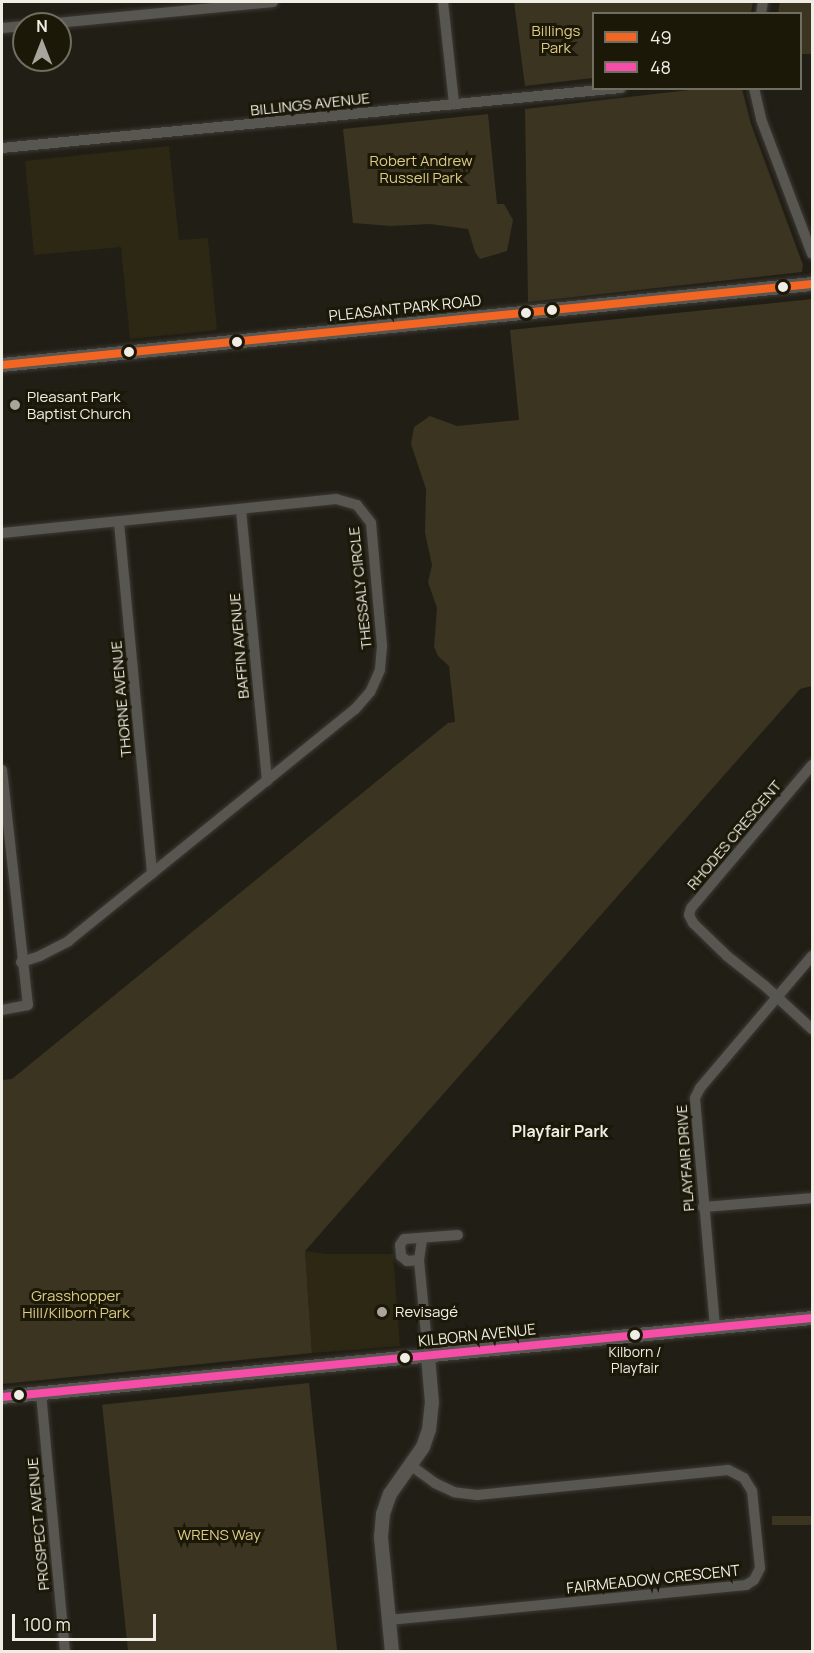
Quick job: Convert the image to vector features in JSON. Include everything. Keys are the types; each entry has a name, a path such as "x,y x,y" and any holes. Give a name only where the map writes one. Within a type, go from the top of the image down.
{"street":[{"path":"72,21 273,2"},
{"path":"443,2 454,104"},
{"name":"BILLINGS AVENUE","path":"2,148 600,90"},
{"path":"754,90 761,119 813,254"},
{"name":"PLEASANT PARK ROAD","path":"2,366 813,284"},
{"name":"THESSALY CIRCLE","path":"2,533 119,523 336,499 357,505 371,523 382,646 380,670 370,692 355,709 69,941 40,956 21,962"},
{"name":"BAFFIN AVENUE","path":"241,510 267,781"},
{"name":"THORNE AVENUE","path":"119,523 152,873"},
{"name":"RHODES CRESCENT","path":"777,997 727,956 693,923 689,915 691,908 813,765"},
{"path":"2,770 21,962 28,1005 2,1010"},
{"name":"PLAYFAIR DRIVE","path":"715,1327 695,1098 700,1088 813,957"},
{"path":"777,997 813,1029"},
{"path":"704,1206 813,1198"},
{"path":"419,1260 404,1259 400,1245 404,1239 458,1235"},
{"path":"392,1652 381,1537 383,1514 390,1494 423,1446 429,1430 432,1403 419,1260 422,1239"},
{"name":"KILBORN AVENUE","path":"2,1397 813,1318"},
{"name":"PROSPECT AVENUE","path":"41,1393 65,1652"},
{"name":"FAIRMEADOW CRESCENT","path":"389,1620 747,1585 754,1580 760,1568 752,1491 744,1478 728,1470 477,1495 454,1492 435,1483 409,1464"}],"shaded area":[{"path":"169,146 179,240 208,238 217,330 130,339 121,247 34,255 25,161"},
{"path":"305,1251 326,1254 393,1254 400,1346 312,1353"}],"green space":[{"name":"Billings Park","path":"514,2 753,2 751,12 592,12 592,78 525,86"},
{"path":"780,2 812,2 812,54 802,54 802,12 778,12"},
{"path":"689,90 742,90 751,124 803,265 802,272 528,302 525,109"},
{"name":"Robert Andrew Russell Park","path":"488,114 497,204 504,204 513,220 507,251 480,259 475,252 468,229 430,224 391,226 353,223 343,129"},
{"name":"Grasshopper Hill/Kilborn Park","path":"812,299 812,686 800,689 305,1251 312,1353 2,1384 2,1080 12,1079 448,723 455,722 449,666 438,656 434,647 437,608 428,582 432,565 425,533 426,489 411,444 414,427 430,416 457,426 519,420 510,330"},
{"name":"WRENS Way","path":"309,1383 337,1651 128,1652 102,1405"},
{"path":"772,1516 812,1516 812,1525 772,1525"}],"transit line":[{"name":"49","path":"2,365 812,284"},
{"name":"48","path":"2,1397 812,1318"}],"place":[{"name":"Pleasant Park Baptist Church","path":"15,405"},
{"name":"Revisagé","path":"382,1312"},
{"name":"Kilborn / Playfair","path":"635,1335"}],"district":[{"name":"Playfair Park","path":"560,1131"}]}
